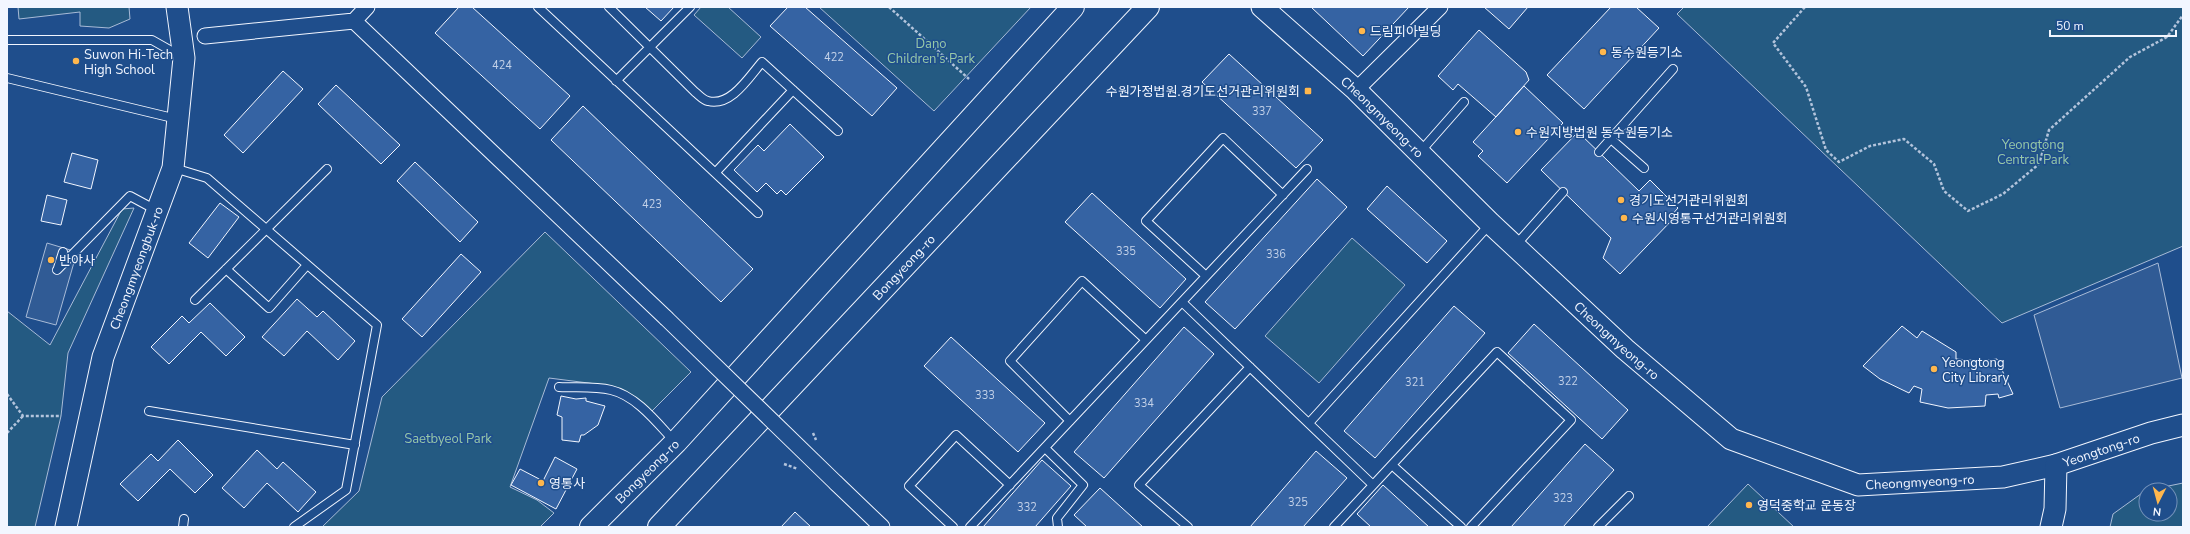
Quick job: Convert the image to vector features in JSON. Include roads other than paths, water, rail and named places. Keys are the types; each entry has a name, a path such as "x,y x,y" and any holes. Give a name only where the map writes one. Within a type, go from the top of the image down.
{"main road":[{"name":"Bongyeong-ro","path":"591,527 676,442 1073,7"},
{"name":"Bongyeong-ro","path":"659,527 1148,7"}],"street":[{"name":"Cheongmyeongbuk-ro","path":"66,527 104,356 173,168 184,58 177,7"},
{"path":"204,36 354,21 367,7"},
{"name":"Cheongmyeong-ro","path":"1262,7 1356,90 1490,223 1625,349 1731,439 1858,485 2003,477 2056,465"},
{"path":"1356,90 1440,7"},
{"path":"354,21 666,318 882,527"},
{"name":"Yeongtong-ro","path":"2051,527 2055,509 2056,465 2151,433 2183,425"}],"lane":[{"path":"538,7 758,212"},
{"path":"609,7 706,101 718,102 728,98 762,62 838,131"},
{"path":"616,81 690,7"},
{"path":"7,40 152,40 184,58"},
{"path":"1599,152 1673,69"},
{"path":"7,78 178,120"},
{"path":"716,172 793,90"},
{"path":"1420,153 1464,102"},
{"path":"1206,276 1146,221 1224,138 1283,195"},
{"path":"1611,139 1644,168"},
{"path":"173,168 207,178 377,325 346,490 294,527"},
{"path":"195,300 327,169"},
{"path":"970,527 1307,169"},
{"path":"1515,246 1563,192"},
{"path":"63,252 57,270 130,196 157,211"},
{"path":"1309,423 1490,223"},
{"path":"226,269 269,308 307,265"},
{"path":"1070,421 1010,361 1082,281 1146,340"},
{"path":"1182,302 1373,485"},
{"path":"1335,527 1497,352 1571,420 1471,527"},
{"path":"1188,527 1139,485 1250,367"},
{"path":"559,387 612,390 624,396 654,420 676,442"},
{"path":"149,411 355,445"},
{"path":"953,527 909,486 956,435 1010,485"},
{"path":"1045,448 1083,485 1057,518 1058,527"},
{"path":"1392,465 1461,527"},
{"path":"1598,527 1629,496"}],"place":[{"name":"드림피아빌딩","path":"1362,31"},
{"name":"동수원등기소","path":"1603,52"},
{"name":"Suwon Hi-Tech High School","path":"76,61"},
{"name":"수원가정법원.경기도선거관리위원회","path":"1308,91"},
{"name":"수원지방법원 동수원등기소","path":"1518,132"},
{"name":"경기도선거관리위원회","path":"1621,200"},
{"name":"수원시영통구선거관리위원회","path":"1624,218"},
{"name":"반야사","path":"51,260"},
{"name":"Yeongtong City Library","path":"1934,369"},
{"name":"영통사","path":"541,483"},
{"name":"영덕중학교 운동장","path":"1749,505"}],"park label":[{"name":"Dano Children's Park","path":"931,50"},
{"name":"Yeongtong Central Park","path":"2033,152"},
{"name":"Saetbyeol Park","path":"448,438"}]}
